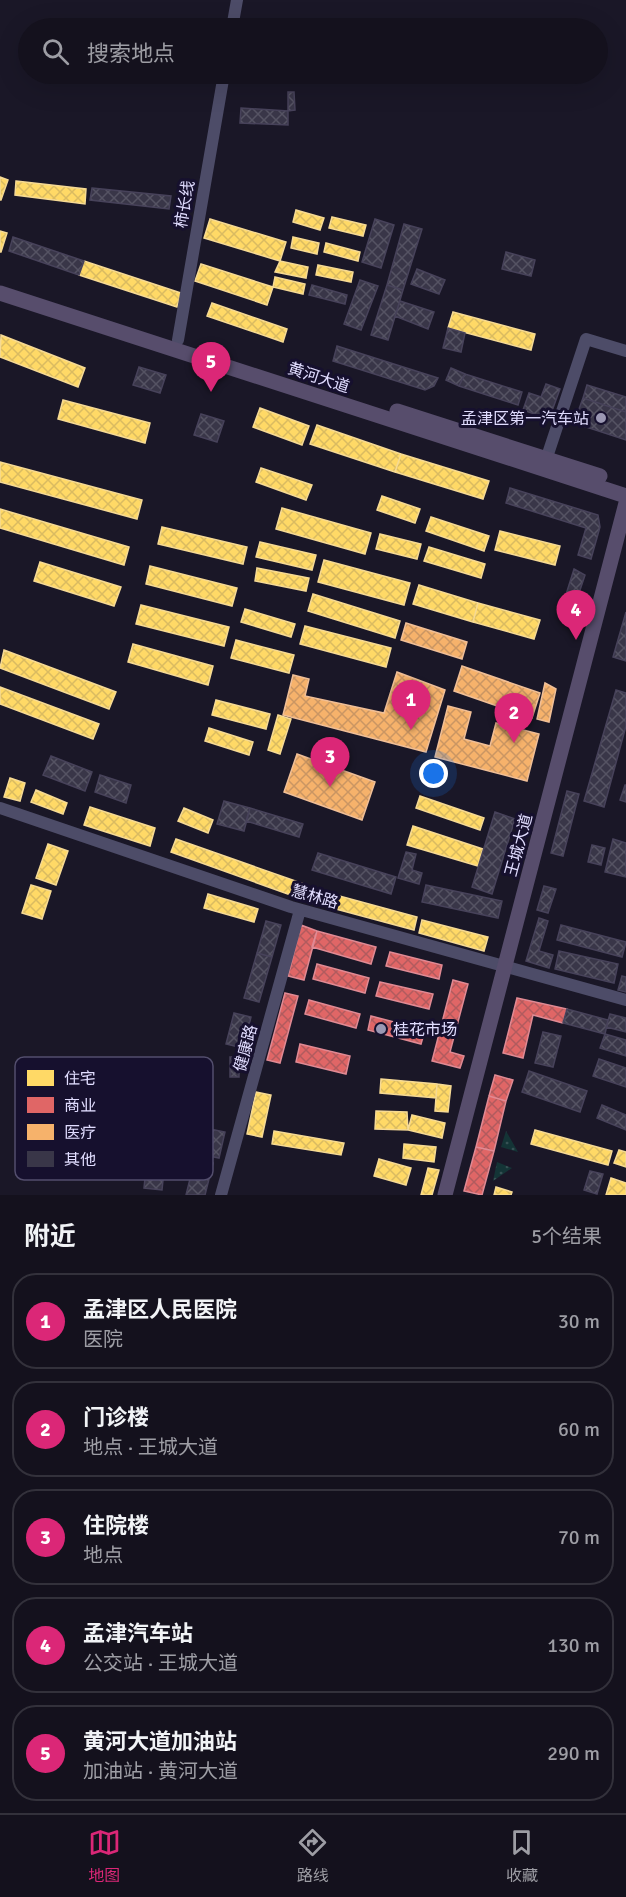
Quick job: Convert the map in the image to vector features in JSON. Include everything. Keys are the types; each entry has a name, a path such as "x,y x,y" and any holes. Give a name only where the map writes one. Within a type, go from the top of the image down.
{"main road":[{"name":"黄河大道","path":"0,283 178,340 545,464 626,496"},
{"name":"黄河大道","path":"0,293 545,464 626,485"},
{"name":"王城大道","path":"452,1195 626,503"},
{"name":"王城大道","path":"445,1195 626,542"}],"street":[{"path":"234,18 237,0"},
{"name":"柿长线","path":"178,340 222,84"},
{"path":"545,464 586,339 626,351"},
{"name":"慧林路","path":"0,808 300,909 626,1000"},
{"name":"健康路","path":"221,1195 300,909"}],"green space":[{"path":"506,1131 518,1152 501,1147"},
{"path":"497,1162 512,1168 493,1181"}],"building: 住宅":[{"path":"0,177 8,180 1,200 0,200"},
{"path":"16,181 86,189 85,204 15,195"},
{"path":"296,210 324,218 320,230 293,222"},
{"path":"332,217 366,225 363,236 329,228"},
{"path":"210,219 286,242 280,261 204,238"},
{"path":"0,231 7,233 1,252 0,252"},
{"path":"293,237 319,243 317,254 291,248"},
{"path":"326,243 360,252 358,261 324,252"},
{"path":"84,261 181,293 177,307 79,275"},
{"path":"280,261 308,267 306,278 275,272"},
{"path":"201,264 273,287 267,305 195,281"},
{"path":"318,265 353,272 351,282 316,275"},
{"path":"275,277 305,284 303,294 273,287"},
{"path":"212,303 287,329 283,342 207,316"},
{"path":"453,312 535,334 531,350 448,328"},
{"path":"1,335 85,368 78,387 0,357"},
{"path":"63,400 150,423 145,443 58,419"},
{"path":"260,408 309,426 302,445 253,427"},
{"path":"317,425 401,454 395,472 310,444"},
{"path":"401,454 489,481 483,499 395,472"},
{"path":"0,462 142,500 137,519 0,482"},
{"path":"261,468 312,485 306,500 256,482"},
{"path":"382,496 420,509 415,523 377,510"},
{"path":"282,508 371,533 365,554 276,529"},
{"path":"0,509 129,547 124,565 0,528"},
{"path":"431,517 489,536 484,551 426,531"},
{"path":"162,527 247,547 243,564 158,544"},
{"path":"500,531 560,546 555,565 495,550"},
{"path":"380,534 421,544 417,559 376,549"},
{"path":"260,542 316,555 312,570 256,557"},
{"path":"429,547 485,564 481,578 424,561"},
{"path":"324,560 410,583 404,605 318,582"},
{"path":"40,562 121,587 114,606 34,581"},
{"path":"150,566 237,588 232,606 146,584"},
{"path":"257,568 309,578 306,591 255,581"},
{"path":"419,585 478,603 473,622 413,604"},
{"path":"313,594 400,621 395,638 308,611"},
{"path":"478,603 540,620 534,639 473,622"},
{"path":"141,605 229,627 224,646 136,624"},
{"path":"245,609 295,624 291,637 241,622"},
{"path":"305,626 391,648 386,667 300,644"},
{"path":"236,640 294,655 289,673 231,658"},
{"path":"133,644 213,666 208,685 128,662"},
{"path":"4,650 116,692 109,709 0,668"},
{"path":"0,687 99,724 93,739 0,704"},
{"path":"216,700 270,714 266,729 212,715"},
{"path":"278,715 291,719 280,754 268,750"},
{"path":"209,728 253,742 249,755 205,741"},
{"path":"10,778 25,783 20,801 4,797"},
{"path":"36,790 67,803 63,814 31,802"},
{"path":"420,796 484,818 480,830 416,808"},
{"path":"90,807 155,828 150,846 84,825"},
{"path":"184,808 213,820 208,833 178,821"},
{"path":"413,826 483,849 478,866 407,845"},
{"path":"176,839 304,884 299,898 171,852"},
{"path":"48,844 68,851 56,885 36,878"},
{"path":"31,885 51,891 42,919 22,913"},
{"path":"310,888 417,917 414,930 306,901"},
{"path":"208,894 258,909 254,922 204,908"},
{"path":"422,920 488,937 484,951 419,933"},
{"path":"381,1079 437,1084 436,1098 380,1093"},
{"path":"437,1084 451,1086 448,1112 435,1111"},
{"path":"256,1092 271,1095 262,1137 247,1134"},
{"path":"376,1111 407,1112 408,1130 375,1129"},
{"path":"412,1115 445,1123 442,1138 408,1130"},
{"path":"535,1130 612,1151 608,1165 531,1144"},
{"path":"274,1131 344,1143 341,1155 272,1144"},
{"path":"404,1144 436,1147 434,1162 403,1158"},
{"path":"619,1150 626,1152 626,1167 614,1163"},
{"path":"379,1159 411,1168 406,1185 374,1176"},
{"path":"428,1168 439,1170 432,1195 421,1195"},
{"path":"611,1178 626,1183 626,1195 606,1195"},
{"path":"496,1187 512,1192 511,1195 494,1195"}],"building: 商业":[{"path":"301,925 317,931 304,980 288,976"},
{"path":"317,931 376,947 371,964 312,947"},
{"path":"390,952 442,965 439,979 386,966"},
{"path":"317,964 369,978 365,993 313,979"},
{"path":"453,980 468,984 450,1052 464,1056 460,1068 432,1061"},
{"path":"380,982 433,994 429,1009 376,996"},
{"path":"285,993 298,996 280,1063 267,1060"},
{"path":"517,998 567,1009 563,1023 533,1015 523,1058 503,1053"},
{"path":"309,1000 360,1014 356,1028 305,1014"},
{"path":"371,1016 425,1030 421,1044 368,1030"},
{"path":"300,1044 350,1056 346,1074 296,1062"},
{"path":"495,1075 513,1080 506,1101 489,1096"},
{"path":"489,1096 506,1101 494,1151 476,1147"},
{"path":"476,1147 494,1151 482,1195 464,1191"}],"building: 医疗":[{"path":"406,623 467,642 462,659 401,640"},
{"path":"462,666 540,693 532,718 454,691"},
{"path":"397,672 445,690 426,752 283,715 293,675 309,679 305,696 384,713"},
{"path":"545,683 556,689 549,722 537,719"},
{"path":"448,706 471,712 464,739 490,746 496,723 539,734 527,781 435,757"},
{"path":"297,754 375,782 362,820 284,792"}],"building: 其他":[{"path":"288,92 294,92 295,110 288,111"},
{"path":"241,108 288,111 288,125 240,123"},
{"path":"92,188 171,196 169,209 90,200"},
{"path":"375,219 394,225 381,268 362,262"},
{"path":"404,224 422,229 403,290 387,285"},
{"path":"13,237 84,261 79,275 9,251"},
{"path":"506,252 535,260 531,276 502,269"},
{"path":"417,269 445,280 439,294 411,284"},
{"path":"360,280 378,286 361,330 344,324"},
{"path":"312,285 347,295 345,304 309,295"},
{"path":"387,285 403,290 388,340 371,335"},
{"path":"400,301 434,312 428,329 395,316"},
{"path":"448,328 465,333 461,352 443,348"},
{"path":"337,346 438,378 434,386 425,390 333,361"},
{"path":"139,367 166,375 160,393 133,385"},
{"path":"451,368 465,374 459,386 446,380"},
{"path":"465,374 522,392 518,405 459,386"},
{"path":"546,384 560,389 549,419 523,410 529,393 541,397"},
{"path":"587,385 626,397 626,412 583,398"},
{"name":"孟津区第一汽车站","path":"583,398 626,412 626,440 574,423"},
{"path":"201,414 224,421 217,442 194,435"},
{"path":"510,488 598,515 600,527 591,559 578,555 586,528 506,503"},
{"path":"574,569 585,575 574,608 563,604"},
{"path":"626,612 626,661 613,657"},
{"path":"616,690 626,693 626,726 604,807 584,801"},
{"path":"51,756 92,772 85,791 43,775"},
{"path":"100,775 131,785 126,803 95,792"},
{"path":"626,785 626,802 620,800"},
{"path":"567,791 579,794 563,856 551,853"},
{"path":"224,801 250,808 244,831 217,824"},
{"path":"250,808 303,824 299,837 246,821"},
{"path":"495,812 515,819 492,894 472,887"},
{"path":"613,839 626,843 626,877 605,872"},
{"path":"592,845 605,848 601,865 588,862"},
{"path":"406,852 416,854 412,870 422,873 419,884 398,878"},
{"path":"318,853 396,877 391,894 312,870"},
{"path":"426,885 502,901 498,918 422,902"},
{"path":"544,886 556,889 548,913 537,910"},
{"path":"539,918 548,921 539,951 553,955 549,968 526,961"},
{"path":"266,921 281,925 272,957 257,953"},
{"path":"561,925 626,942 622,957 557,940"},
{"path":"559,951 618,964 614,983 555,969"},
{"path":"257,953 272,957 259,1002 244,998"},
{"path":"622,976 626,977 626,992 618,990"},
{"path":"567,1009 608,1020 605,1034 563,1023"},
{"path":"234,1013 251,1017 243,1048 226,1044"},
{"path":"610,1014 626,1018 626,1032 606,1027"},
{"path":"543,1032 561,1036 553,1067 535,1063"},
{"path":"605,1034 626,1040 626,1056 600,1048"},
{"path":"230,1057 239,1057 239,1077 230,1077"},
{"path":"599,1059 626,1068 626,1087 593,1076"},
{"path":"529,1071 587,1091 580,1112 522,1092"},
{"path":"602,1105 626,1115 626,1130 597,1118"},
{"path":"213,1130 225,1132 219,1158 213,1157"},
{"path":"590,1171 603,1174 597,1194 584,1190"},
{"path":"145,1180 163,1180 162,1190 144,1188"},
{"path":"190,1180 209,1180 205,1195 186,1195"}],"place":[{"name":"黄河大道加油站","path":"211,392"},
{"name":"孟津区第一汽车站","path":"601,418"},
{"name":"孟津汽车站","path":"576,640"},
{"name":"孟津区人民医院","path":"411,730"},
{"name":"门诊楼","path":"514,743"},
{"name":"住院楼","path":"330,787"},
{"name":"桂花市场","path":"381,1029"}]}
